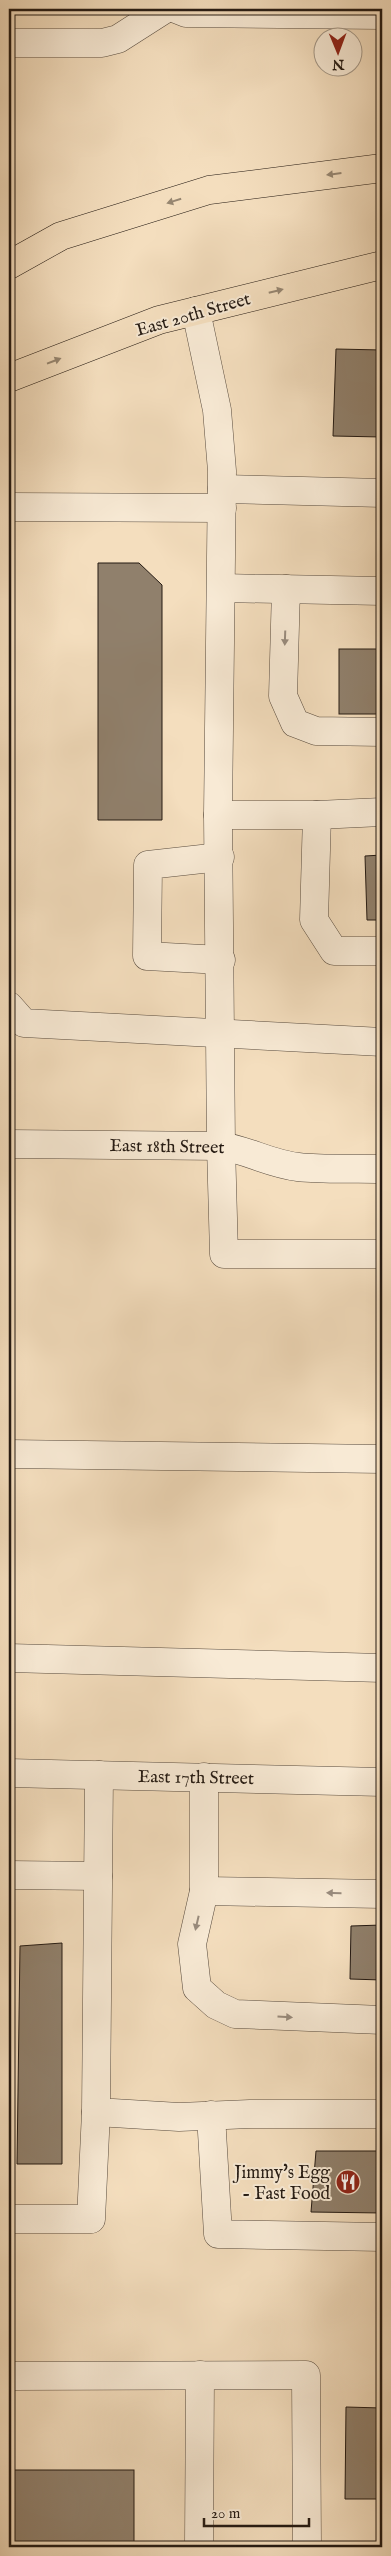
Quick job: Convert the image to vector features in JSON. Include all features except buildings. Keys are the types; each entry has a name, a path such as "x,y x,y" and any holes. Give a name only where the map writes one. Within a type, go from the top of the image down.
{"main road":[{"path":"9,265 60,236 208,190 382,168"},
{"name":"East 20th Street","path":"9,378 159,320 382,265"}],"street":[{"path":"9,43 102,43 118,39 165,9"},
{"path":"176,9 186,13 382,15"},
{"path":"196,311 217,410 222,499 218,815 221,960 220,1146 224,1254 382,1254"},
{"path":"9,507 382,493"},
{"path":"222,588 382,591"},
{"path":"286,589 283,696 295,722 316,731 382,732"},
{"path":"218,815 317,815 382,812"},
{"path":"317,815 314,920 334,951 382,951"},
{"path":"220,857 148,865 147,956 221,960"},
{"path":"9,1006 24,1023 382,1042"},
{"name":"East 18th Street","path":"9,1144 220,1146 242,1149 272,1162 297,1167 382,1169"},
{"path":"9,1454 382,1459"},
{"path":"9,1658 382,1668"},
{"name":"East 17th Street","path":"9,1773 382,1782"},
{"path":"9,2219 91,2218 96,2112 99,1775"},
{"path":"204,1777 204,1891 192,1944 197,1988 216,2006 235,2014 382,2020"},
{"path":"9,1874 98,1876"},
{"path":"204,1891 382,1894"},
{"path":"96,2112 179,2117 211,2115 382,2114"},
{"path":"211,2115 218,2234 382,2236"},
{"path":"199,2547 200,2375"},
{"path":"9,2376 306,2375 307,2547"}],"place":[{"name":"Jimmy's Egg - Fast Food","path":"348,2182"}]}
